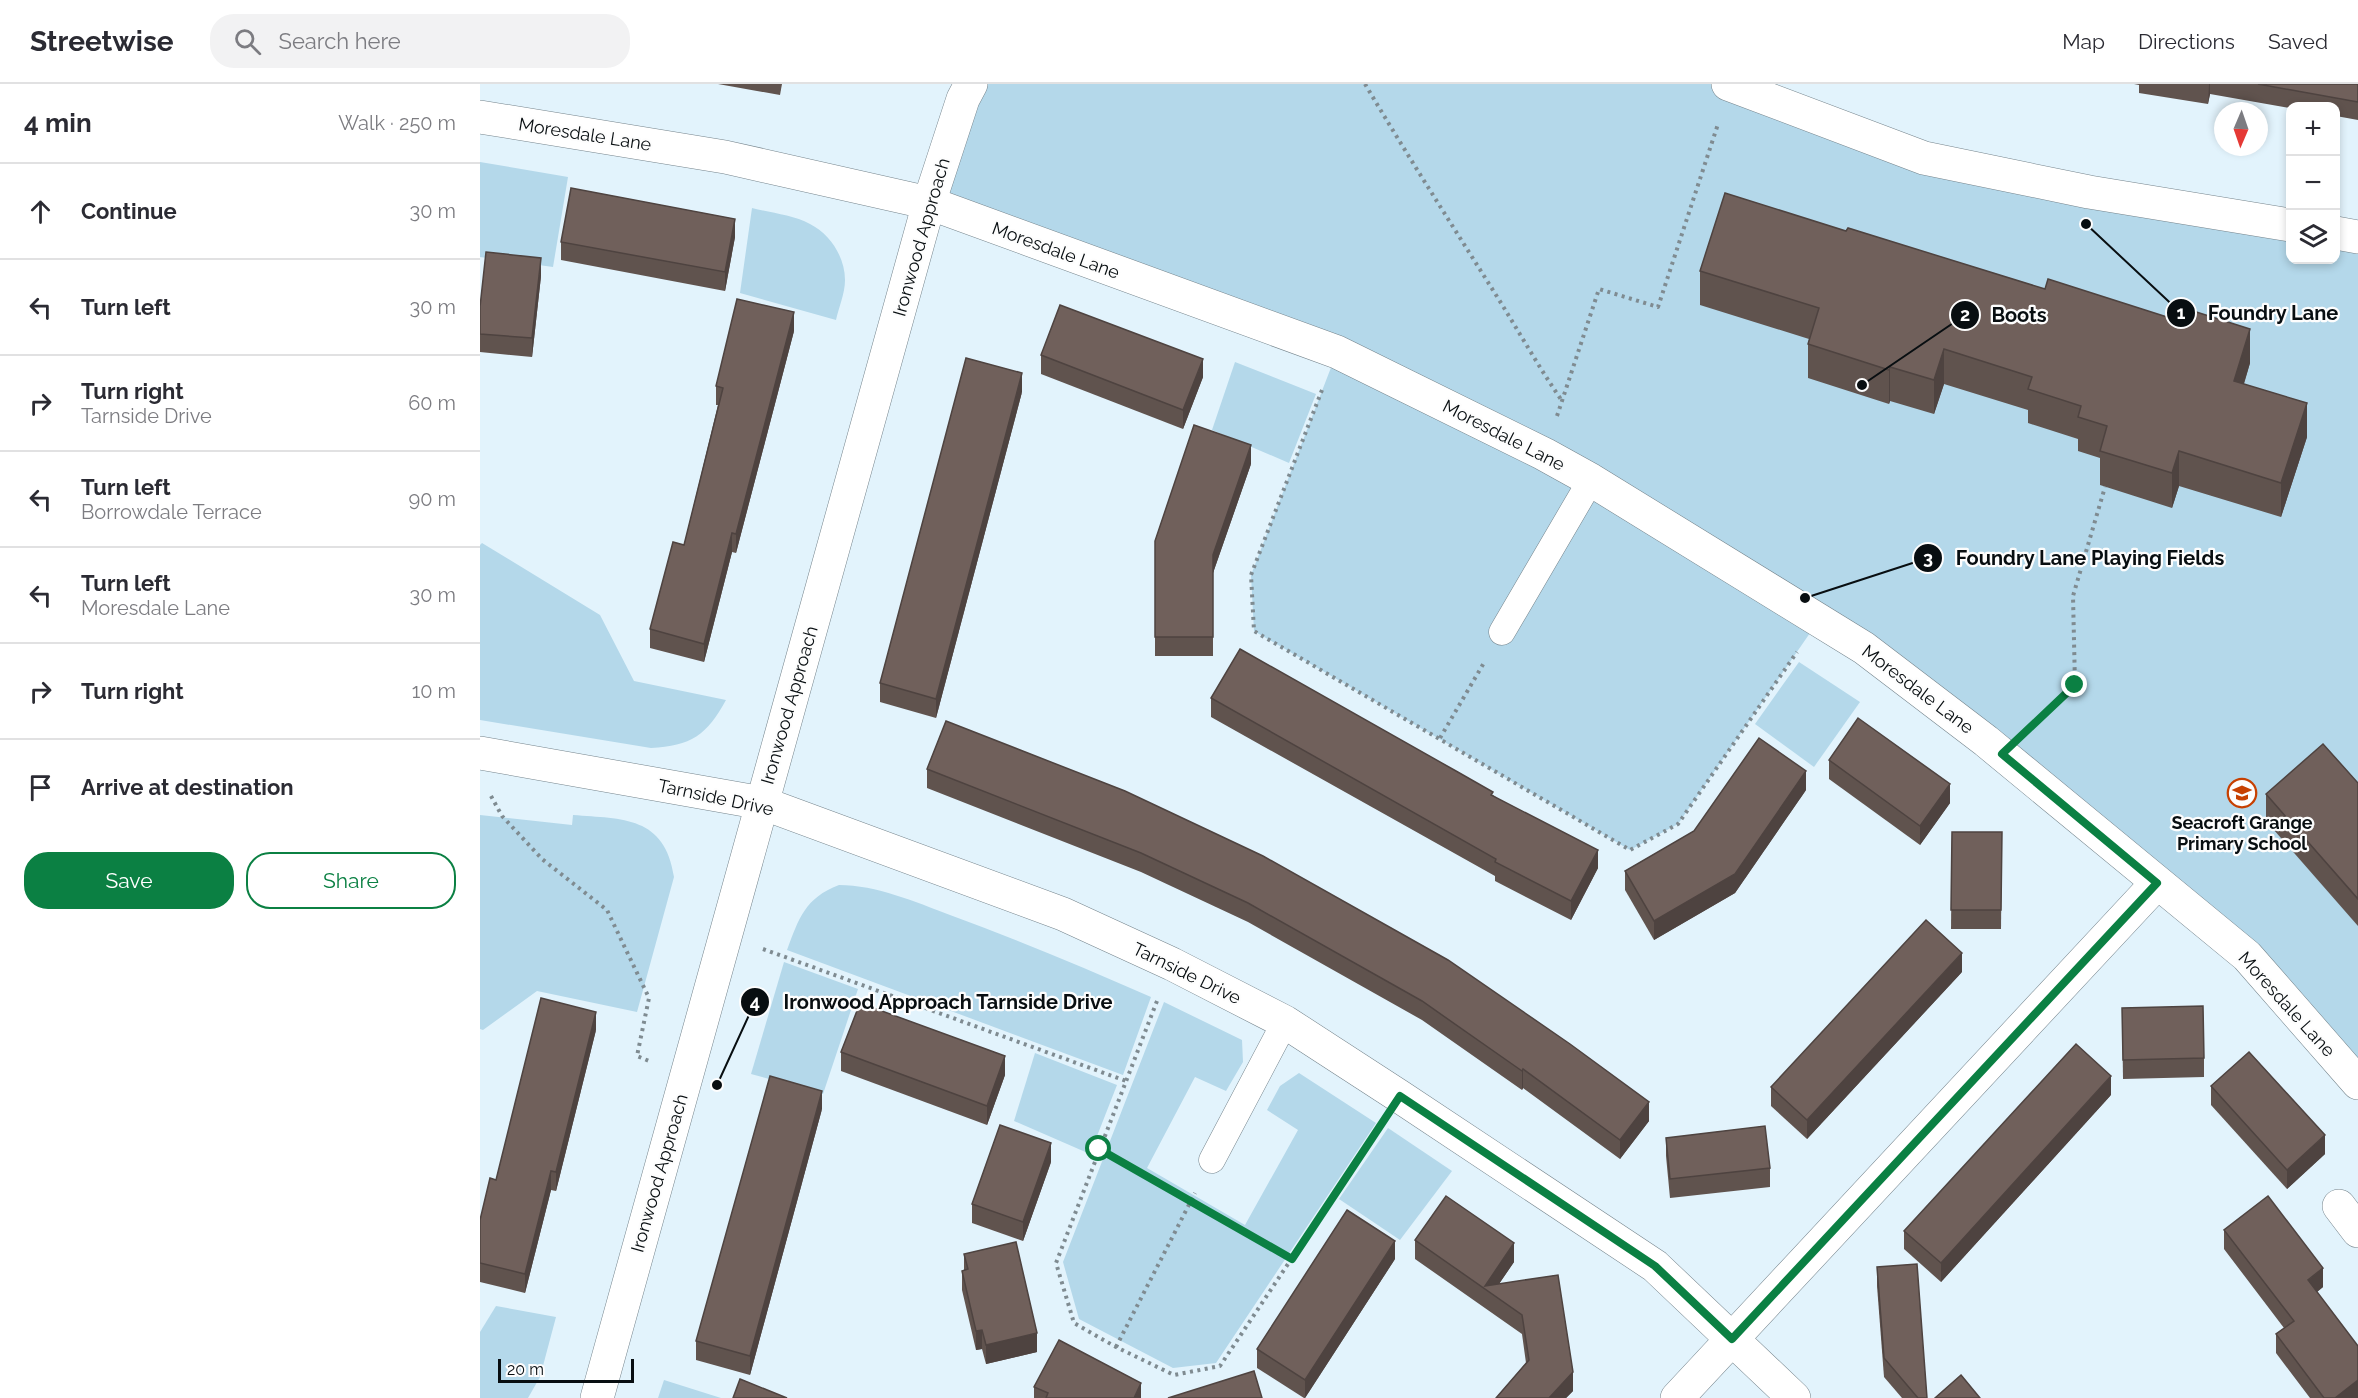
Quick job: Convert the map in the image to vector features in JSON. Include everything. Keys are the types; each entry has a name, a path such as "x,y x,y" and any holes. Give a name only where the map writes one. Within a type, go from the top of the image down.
{"street":[{"name":"Ironwood Approach","path":"597,1398 929,203 963,99 971,84"},
{"path":"1729,85 1924,158 2090,192 2286,224"},
{"name":"Moresdale Lane","path":"480,117 725,157 929,203 1337,352 1544,453 1864,648 2002,754 2247,956 2358,1083"},
{"path":"2340,234 2358,237"},
{"name":"Tarnside Drive","path":"480,753 762,803 1063,914 1172,964 1285,1022 1655,1266 1794,1398"},
{"path":"1677,1398 2157,883"}],"lane":[{"path":"1502,632 1591,480"},
{"path":"1212,1160 1285,1022"}],"path":[{"path":"1365,84 1532,357 1562,401"},
{"path":"1544,453 1599,289 1658,307 1729,85"},
{"path":"1337,352 1251,575 1254,631 1630,850 1678,824 1819,620"},
{"path":"2002,754 2075,685 2073,596 2105,487"},
{"path":"1440,738 1502,632"},
{"path":"491,795 502,816 542,859 608,910 649,998 637,1056 687,1073"},
{"path":"725,935 1126,1081"},
{"path":"1172,964 1056,1263 1074,1323 1116,1347 1174,1375 1220,1366 1400,1096"},
{"path":"1099,1149 1292,1259"},
{"path":"1116,1347 1212,1160"}],"shaded area":[{"path":"971,84 1728,84 1924,158 2286,224 2286,264 2340,264 2340,234 2358,237 2358,1083 2247,956 1819,620 1678,824 1630,850 1254,631 1251,575 1337,352 929,203"},
{"path":"480,162 568,177 553,267 480,257"},
{"path":"752,208 803,221 817,228 830,240 842,263 845,280 836,320 740,293"},
{"path":"1235,362 1316,394 1289,463 1212,430"},
{"path":"482,543 600,615 634,681 726,700 712,722 687,741 677,745 651,748 480,720 480,545"},
{"path":"1799,662 1860,702 1814,767 1755,724"},
{"path":"480,815 572,825 573,815 625,820 651,832 661,842 669,857 674,877 637,1012 537,991 483,1030 480,1029"},
{"path":"839,885 867,888 910,900 1026,944 1151,997 1123,1075 787,950 805,910 818,896"},
{"path":"784,962 858,989 823,1094 751,1074"},
{"path":"1164,1002 1242,1040 1243,1062 1226,1091 1195,1077 1147,1168 1245,1225 1298,1130 1267,1110 1280,1086 1299,1073 1376,1123 1216,1363 1173,1368 1079,1319 1063,1262"},
{"path":"1035,1053 1117,1085 1090,1154 1014,1121"},
{"path":"1388,1128 1452,1171 1400,1240 1339,1199"},
{"path":"496,1306 556,1317 540,1377 528,1398 480,1398 480,1332"},
{"path":"664,1380 721,1398 658,1398"}],"building":[{"path":"2258,84 2358,84 2358,102"},
{"path":"571,188 735,219 725,272 561,242"},
{"path":"1725,193 1846,231 1848,228 2045,289 2048,279 2167,317 2171,304 2250,329 2234,381 2307,403 2281,483 2179,451 2172,473 2100,451 2107,426 2078,417 2081,406 2028,389 2032,377 1944,349 1934,380 1890,367 1889,370 1808,344 1819,308 1700,271"},
{"path":"486,252 541,258 532,338 480,334 480,307"},
{"path":"737,299 794,312 736,534 732,533 704,644 650,629 673,542 684,545 723,388 716,386"},
{"path":"1060,305 1203,359 1183,410 1041,355"},
{"path":"966,358 1022,373 936,699 880,683"},
{"path":"1194,425 1251,445 1213,555 1213,637 1155,637 1155,541"},
{"path":"1240,649 1493,792 1491,795 1598,850 1571,901 1495,862 1496,859 1211,698"},
{"path":"1858,718 1950,784 1920,826 1829,760"},
{"path":"946,721 1125,791 1263,856 1448,960 1649,1102 1620,1140 1523,1069 1522,1071 1422,1001 1248,903 1141,853 927,769"},
{"path":"1759,738 1806,771 1735,874 1654,921 1625,871 1694,831"},
{"path":"2323,744 2358,783 2358,899 2266,794"},
{"path":"1952,832 2002,832 2001,910 1951,910"},
{"path":"1926,920 1962,953 1807,1120 1771,1087"},
{"path":"541,998 596,1012 556,1172 551,1171 525,1274 480,1263 480,1220 490,1178 496,1180"},
{"path":"860,1003 1005,1056 987,1106 841,1052"},
{"path":"2203,1006 2204,1058 2123,1060 2122,1008"},
{"path":"2076,1044 2111,1076 1941,1263 1904,1231"},
{"path":"2249,1052 2325,1135 2287,1170 2211,1086"},
{"path":"770,1076 822,1091 750,1356 696,1341"},
{"path":"1000,1125 1051,1143 1023,1222 972,1204"},
{"path":"1765,1126 1770,1168 1670,1179 1666,1138"},
{"path":"1446,1196 1514,1243 1485,1286 1558,1275 1573,1372 1549,1398 1496,1398 1529,1360 1522,1315 1415,1240"},
{"path":"2268,1196 2323,1268 2308,1280 2358,1346 2358,1380 2335,1398 2324,1398 2276,1334 2294,1321 2224,1230"},
{"path":"1347,1210 1395,1241 1305,1380 1257,1349"},
{"path":"1016,1242 1037,1333 986,1345 982,1330 976,1331 962,1271 968,1269 964,1254"},
{"path":"1917,1264 1927,1398 1918,1398 1884,1358 1877,1267"},
{"path":"1059,1340 1141,1383 1134,1398 1046,1398 1048,1393 1034,1387"},
{"path":"1254,1371 1262,1398 1168,1398"},
{"path":"1961,1375 1980,1398 1935,1398"},
{"path":"740,1379 787,1398 733,1398"}],"place":[{"name":"Foundry Lane","path":"2086,224"},
{"name":"Boots","path":"1862,385"},
{"name":"Foundry Lane Playing Fields","path":"1805,598"},
{"name":"Seacroft Grange Primary School","path":"2242,793"},
{"name":"Ironwood Approach Tarnside Drive","path":"717,1085"}],"route":[{"path":"1099,1149 1292,1259 1400,1096 1655,1266 1732,1339 2157,883 2002,754 2075,685"}]}
